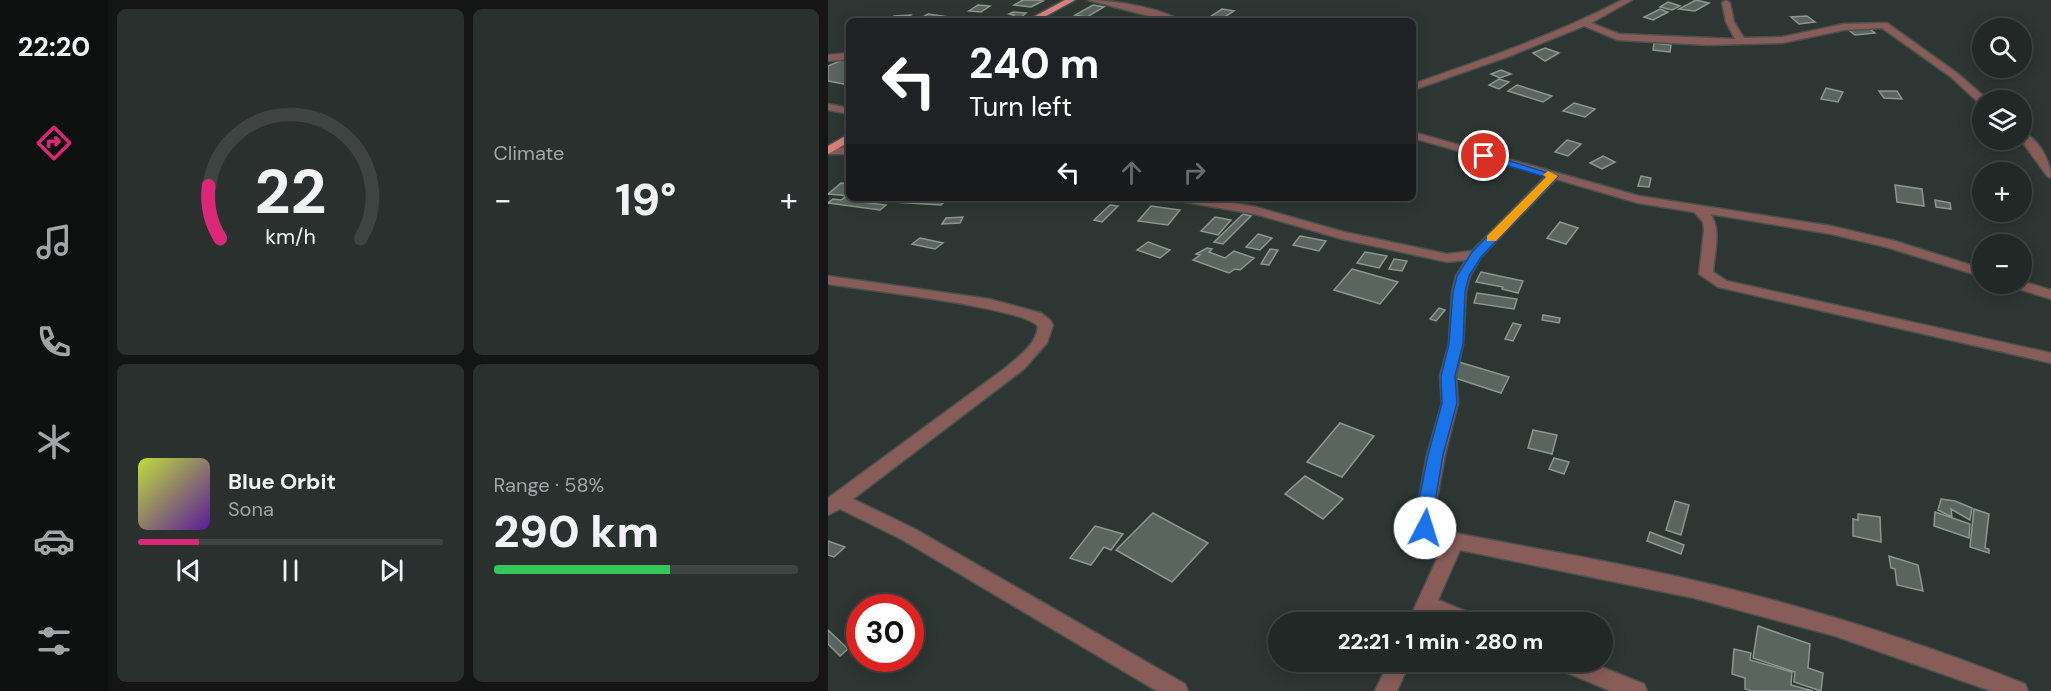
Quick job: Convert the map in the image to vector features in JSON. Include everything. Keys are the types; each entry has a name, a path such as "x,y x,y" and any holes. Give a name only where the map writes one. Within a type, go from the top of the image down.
{"main road":[{"path":"1036,18 1071,0"},
{"path":"828,151 846,139"}],"street":[{"path":"1092,0 1134,8 1167,18"},
{"path":"1416,86 1504,55 1584,23 1628,0"},
{"path":"1726,3 1730,22 1742,42"},
{"path":"1584,23 1618,37 1742,42 1782,40 1844,27 1884,25 1954,75 1972,91"},
{"path":"828,58 846,56"},
{"path":"828,107 846,110"},
{"path":"1416,136 1638,199 1831,230 1890,244 1972,270"},
{"path":"2032,146 2051,174"},
{"path":"828,151 846,151"},
{"path":"1553,176 1476,255 1463,276 1459,292 1456,344 1448,376 1450,403 1436,455 1424,520 1425,528 1432,534 1455,541 1646,578 1740,600 1903,648 1959,667 2017,691"},
{"path":"1201,201 1256,211 1342,235 1447,258 1476,255"},
{"path":"1699,210 1709,221 1710,230 1706,274 1723,284 2051,358"},
{"path":"828,280 989,304 1036,316 1046,323 1042,339 1031,353 999,381 881,471 833,504"},
{"path":"2032,289 2051,295"},
{"path":"833,504 908,534 1177,691"},
{"path":"1424,612 1455,541"},
{"path":"1386,691 1395,672"},
{"path":"1589,672 1636,691"}],"building":[{"path":"1023,0 1043,1 1031,7 1014,5"},
{"path":"1696,0 1709,3 1695,11 1679,9"},
{"path":"1668,2 1680,6 1672,10 1660,7"},
{"path":"978,5 990,6 981,12 969,11"},
{"path":"1093,5 1104,7 1087,17 1075,15"},
{"path":"1222,9 1234,11 1223,18 1208,18"},
{"path":"1660,9 1668,12 1653,20 1644,17"},
{"path":"1026,13 1020,18 1008,18 1014,15 1009,14"},
{"path":"928,14 949,17 947,18 921,18"},
{"path":"911,15 908,18 892,18"},
{"path":"1807,16 1815,22 1799,24 1791,17"},
{"path":"1866,26 1875,33 1855,35 1846,28"},
{"path":"1654,43 1671,45 1670,52 1653,50"},
{"path":"1545,48 1559,53 1545,61 1533,53"},
{"path":"846,58 846,84 828,81 828,66"},
{"path":"1501,70 1511,74 1500,78 1491,74"},
{"path":"1499,79 1509,82 1499,89 1489,85"},
{"path":"1517,85 1552,96 1543,102 1508,91"},
{"path":"1826,88 1843,92 1838,102 1821,99"},
{"path":"1879,91 1897,91 1902,99 1884,98"},
{"path":"1574,103 1595,109 1585,117 1563,111"},
{"path":"1567,140 1581,144 1568,156 1555,152"},
{"path":"1603,156 1615,162 1602,169 1590,163"},
{"path":"1641,176 1651,178 1649,187 1638,186"},
{"path":"841,183 846,184 846,196 828,194"},
{"path":"1895,185 1922,189 1924,206 1897,202"},
{"path":"846,197 846,201 886,205 880,210 828,203 833,199 841,200"},
{"path":"1935,200 1950,203 1951,209 1936,207"},
{"path":"896,201 945,201 941,205"},
{"path":"1110,205 1118,206 1102,222 1094,220"},
{"path":"1151,206 1180,210 1168,225 1138,221"},
{"path":"1243,214 1251,216 1223,244 1214,242"},
{"path":"963,217 960,223 942,224 946,218"},
{"path":"1215,217 1231,220 1218,235 1201,231"},
{"path":"1560,222 1578,228 1566,244 1547,238"},
{"path":"1258,234 1272,238 1260,250 1246,247"},
{"path":"1300,236 1326,241 1319,251 1293,245"},
{"path":"920,238 943,243 935,249 912,244"},
{"path":"1148,242 1170,250 1160,258 1137,250"},
{"path":"1207,248 1212,249 1209,252 1225,258 1234,251 1254,258 1240,270 1235,269 1229,273 1193,260 1200,255 1196,254"},
{"path":"1270,249 1278,250 1269,265 1261,264"},
{"path":"1365,252 1387,256 1379,268 1357,263"},
{"path":"1394,259 1407,261 1402,271 1389,269"},
{"path":"1352,269 1398,282 1380,304 1334,290"},
{"path":"1481,272 1523,281 1518,293 1502,289 1503,287 1476,282"},
{"path":"1477,293 1517,299 1514,309 1474,303"},
{"path":"1439,308 1445,310 1436,321 1430,319"},
{"path":"1543,315 1560,318 1559,323 1542,320"},
{"path":"1513,323 1521,325 1513,341 1505,339"},
{"path":"1459,362 1509,377 1501,393 1449,376"},
{"path":"1340,423 1374,436 1342,477 1307,462"},
{"path":"1533,430 1557,435 1552,454 1528,448"},
{"path":"1554,458 1569,462 1564,474 1549,469"},
{"path":"1305,476 1343,499 1323,519 1285,494"},
{"path":"1941,499 1955,501 1972,508 1970,520 1951,509 1952,517 1938,510"},
{"path":"1675,501 1689,505 1681,535 1666,530"},
{"path":"1974,509 1989,514 1985,548 1989,549 1989,553 1970,547"},
{"path":"1935,512 1970,524 1969,538 1934,526"},
{"path":"1153,513 1208,543 1172,582 1116,550"},
{"path":"1858,514 1880,517 1881,542 1853,536 1853,519 1858,520"},
{"path":"1095,526 1123,534 1111,550 1104,547 1091,565 1070,558"},
{"path":"1650,532 1684,545 1681,554 1647,541"},
{"path":"828,541 845,547 834,557 828,555"},
{"path":"1889,556 1918,565 1923,591 1897,585 1895,569 1891,568"},
{"path":"1758,626 1810,644 1808,668 1823,673 1821,691 1794,682 1795,672 1753,658"},
{"path":"828,630 846,647 846,651 840,656 828,644"},
{"path":"1734,649 1751,653 1750,660 1792,672 1791,685 1813,691 1745,689 1745,678 1732,674"}],"slow traffic":[{"path":"1492,239 1553,176 1548,175"}],"route":[{"path":"1425,528 1424,520 1436,455 1450,403 1448,376 1456,344 1459,292 1463,276 1476,255 1553,176 1484,156"}]}
